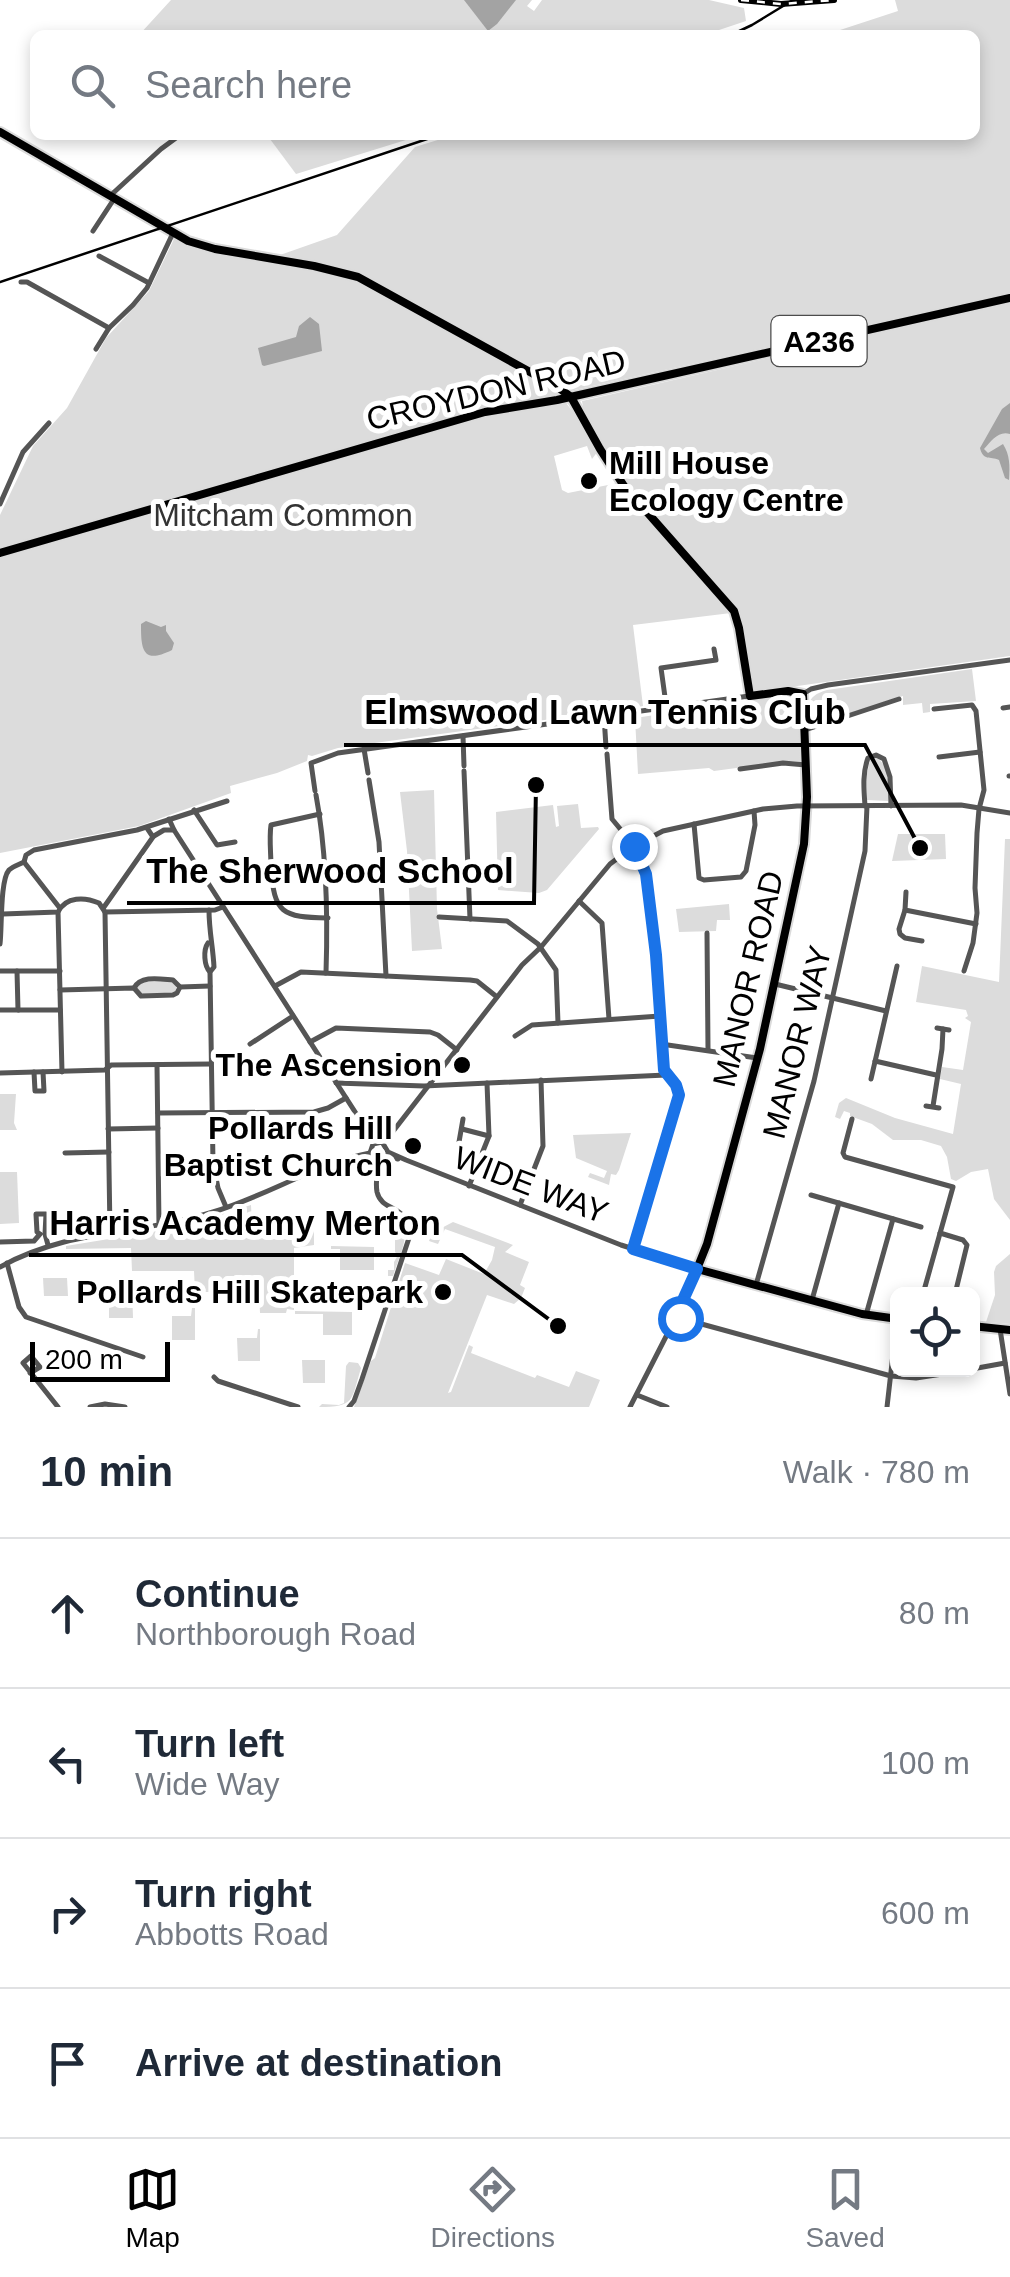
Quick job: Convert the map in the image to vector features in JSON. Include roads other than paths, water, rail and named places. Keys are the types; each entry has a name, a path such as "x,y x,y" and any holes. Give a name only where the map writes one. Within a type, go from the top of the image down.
{"main road":[{"path":"0,132 173,233 204,246 358,277 571,397 616,476 735,614 750,696 803,694"},
{"name":"CROYDON ROAD","path":"0,553 467,418 1010,298"},
{"name":"MANOR ROAD","path":"697,1269 758,1058 804,844 807,806 803,694"},
{"path":"697,1269 890,1318"},
{"path":"980,1327 1005,1329"}],"street":[{"path":"92,231 112,198 173,140"},
{"path":"96,348 149,284 173,233"},
{"path":"99,256 149,284"},
{"path":"21,282 110,328"},
{"path":"0,504 23,452 48,423"},
{"path":"653,709 651,699 665,697 661,668 716,660 714,649"},
{"path":"803,694 828,685 1010,660"},
{"path":"326,973 324,843 311,763 364,748 750,696"},
{"path":"805,730 899,699"},
{"path":"934,709 974,707 980,752 984,788 975,882 976,924 964,972"},
{"path":"604,716 612,819 634,846 646,874 666,1074 676,1085 679,1099 633,1249"},
{"path":"463,736 470,918"},
{"path":"364,748 379,842 386,976"},
{"path":"940,757 980,752"},
{"name":"MANOR WAY","path":"756,1285 808,1104 865,851 863,780 869,757 884,759 892,806"},
{"path":"740,770 783,763 806,765"},
{"path":"0,944 0,907 6,874 24,862 26,855 34,850 147,827 227,801"},
{"path":"384,1144 526,962 610,864 634,846 663,831 754,811 807,806 980,807 1010,813"},
{"path":"194,810 217,845 235,842"},
{"path":"694,824 700,878 740,877 746,872 754,811"},
{"path":"320,814 271,825 273,890 280,907 290,914 328,918"},
{"path":"169,819 375,1143"},
{"path":"147,827 153,838"},
{"path":"110,1232 104,909 153,838 164,830 174,830"},
{"path":"24,862 59,910 62,1072"},
{"path":"906,892 899,933 922,941"},
{"path":"3,914 59,910 68,902 86,899 96,901 104,909 209,910 223,906"},
{"path":"579,901 602,923 608,1019"},
{"path":"209,910 214,967 210,972 214,1169 226,1208"},
{"path":"905,910 976,924"},
{"path":"440,916 509,922 541,947 556,970 558,1023"},
{"path":"707,933 708,1050"},
{"path":"871,1079 897,966"},
{"path":"0,971 60,971"},
{"path":"18,971 18,1010"},
{"path":"274,986 297,972 474,980 498,997"},
{"path":"134,988 143,980 173,980 180,987 210,986"},
{"path":"775,984 886,1011"},
{"path":"60,990 134,988 141,996 172,996 180,987"},
{"path":"0,1010 60,1010"},
{"path":"250,1044 294,1016"},
{"path":"515,1036 532,1025 660,1016"},
{"path":"310,1042 336,1028 430,1032 457,1050"},
{"path":"933,1107 943,1029"},
{"path":"662,1044 758,1058"},
{"path":"876,1061 937,1075"},
{"path":"0,1072 211,1064"},
{"path":"157,1065 159,1226"},
{"path":"34,1072 34,1091 44,1091 44,1072"},
{"path":"336,1083 429,1086 666,1074"},
{"path":"520,1205 544,1143 541,1080"},
{"path":"469,1186 489,1136 486,1083"},
{"path":"158,1114 317,1112 346,1098"},
{"path":"459,1142 464,1119"},
{"path":"852,1119 843,1153 847,1158 953,1188 925,1287"},
{"path":"108,1129 158,1128"},
{"path":"462,1129 489,1136"},
{"path":"375,1143 384,1144"},
{"path":"370,1153 375,1143"},
{"path":"378,1159 387,1154 384,1144"},
{"path":"65,1152 108,1152"},
{"path":"0,1267 48,1245 159,1226 226,1208 316,1170 370,1153"},
{"path":"370,1153 378,1159"},
{"name":"WIDE WAY","path":"387,1154 633,1249 697,1269"},
{"path":"348,1407 362,1379 410,1235 404,1216 384,1204 378,1195 378,1159"},
{"path":"811,1195 921,1227"},
{"path":"812,1300 839,1203"},
{"path":"866,1315 893,1218"},
{"path":"940,1233 967,1245 957,1287"},
{"path":"0,1242 33,1241 42,1234 48,1245"},
{"path":"8,1263 24,1315 143,1357"},
{"path":"630,1407 697,1269"},
{"path":"676,1317 890,1376"},
{"path":"1005,1329 1010,1394"},
{"path":"980,1368 1006,1364"},
{"path":"30,1373 58,1407"},
{"path":"214,1377 298,1407"},
{"path":"887,1407 891,1377"},
{"path":"637,1394 667,1407"},
{"path":"90,1407 125,1407"}],"tram line":[{"path":"742,30 793,0"},
{"path":"0,282 424,140"}],"railway":[{"path":"741,0 781,4 834,0"}],"place":[{"name":"Mill House Ecology Centre","path":"589,481"},
{"name":"The Sherwood School","path":"536,785"},
{"name":"Elmswood Lawn Tennis Club","path":"920,848"},
{"name":"The Ascension","path":"462,1065"},
{"name":"Pollards Hill Baptist Church","path":"413,1146"},
{"name":"Pollards Hill Skatepark","path":"443,1292"},
{"name":"Harris Academy Merton","path":"558,1326"}],"park label":[{"name":"Mitcham Common","path":"283,515"}]}
